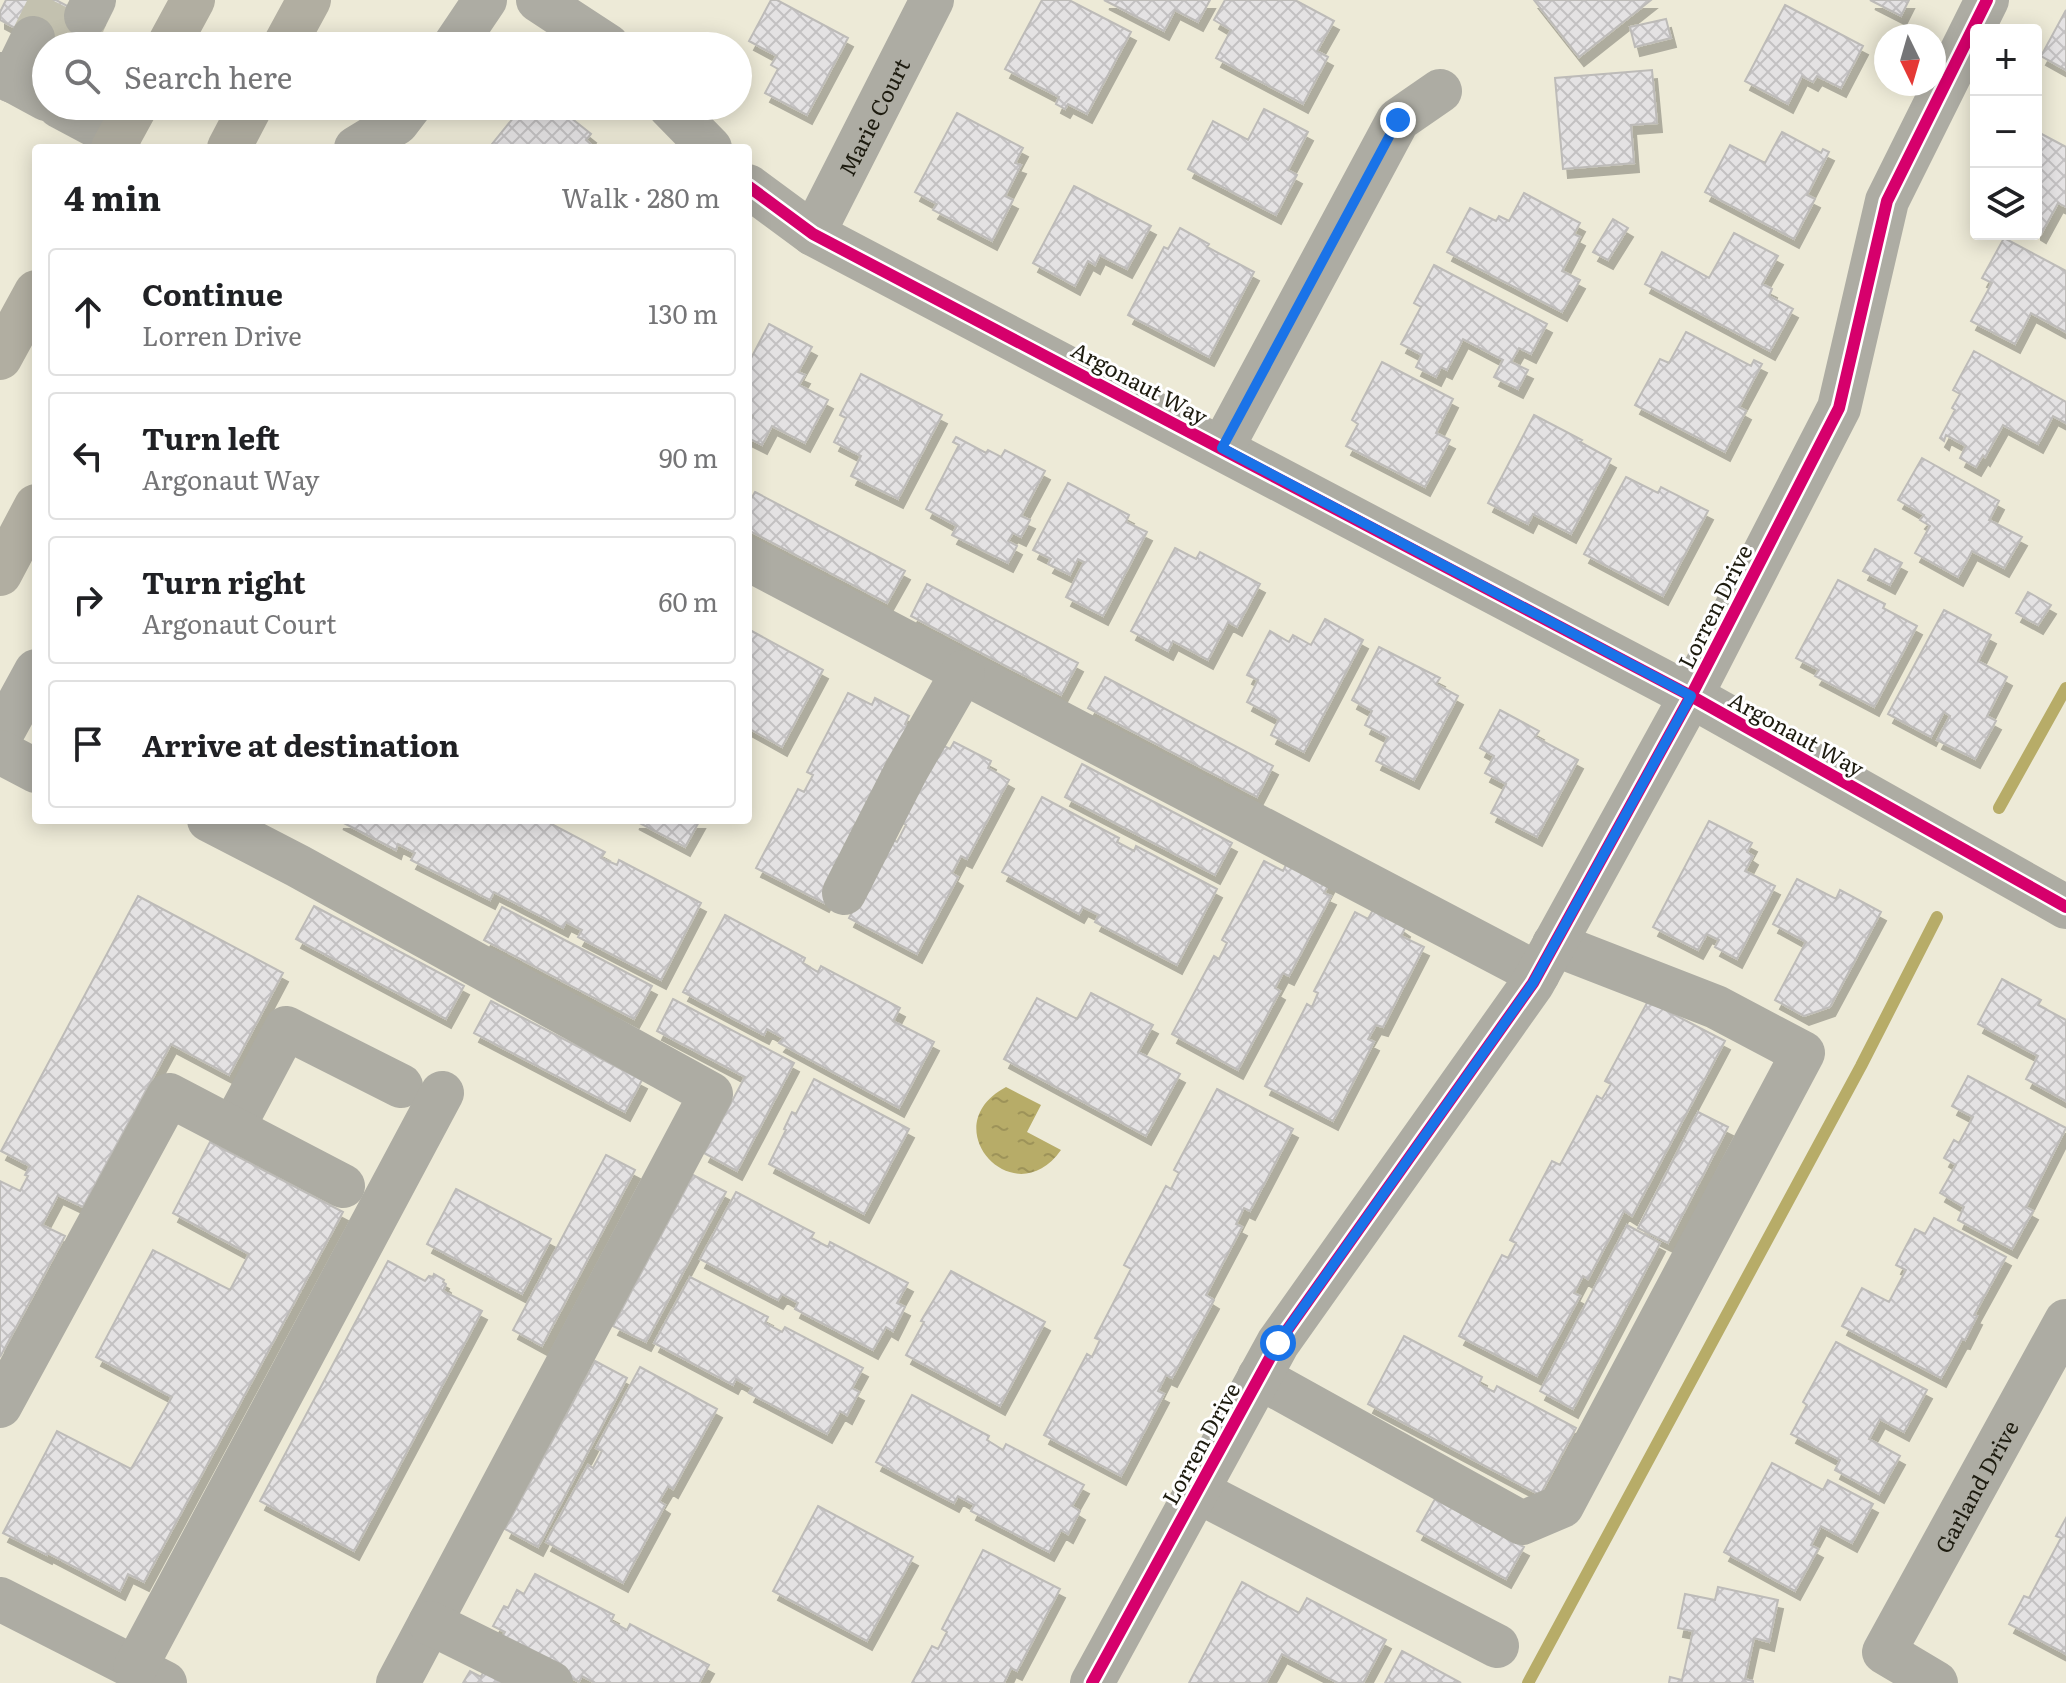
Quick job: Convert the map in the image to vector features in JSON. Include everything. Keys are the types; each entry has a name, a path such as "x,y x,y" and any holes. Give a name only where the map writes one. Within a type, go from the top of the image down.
{"main road":[{"path":"292,32 309,0"},
{"path":"231,144 244,120"},
{"path":"1,353 32,299"},
{"path":"0,574 32,514"}],"street":[{"path":"463,32 485,0"},
{"path":"538,0 587,32"},
{"name":"Marie Court","path":"813,234 932,0"},
{"name":"Lorren Drive","path":"1092,1683 1278,1343 1546,959 1691,696 1839,408 1887,201 1987,0"},
{"path":"19,85 32,41"},
{"path":"1222,448 1398,120 1440,91"},
{"path":"95,120 123,131"},
{"path":"363,144 399,120"},
{"path":"683,120 706,144"},
{"name":"Argonaut Way","path":"752,189 813,234 1691,696 2066,907"},
{"path":"752,561 963,672 1546,959 1716,1007 1803,1053 1562,1506 1522,1523 1259,1377"},
{"path":"844,893 906,771 963,672"},
{"path":"0,737 32,678"},
{"path":"0,752 32,769"},
{"path":"217,824 711,1094 398,1683"},
{"path":"0,1599 127,1672 422,1089 286,1028 233,1128"},
{"path":"0,1406 169,1095 343,1186"},
{"name":"Garland Drive","path":"1936,1683 1884,1652 2066,1321"},
{"path":"1197,1491 1497,1646"},
{"path":"430,1623 551,1683"}],"water":[{"path":"1006,1087 1041,1105 1027,1132 1061,1150 1042,1168 1022,1174 1003,1170 988,1158 978,1142 977,1123 985,1104"}],"building":[{"path":"6,0 56,0 96,21 90,32 32,32 32,37 0,20"},
{"path":"771,0 777,0 848,38 807,115 765,93 778,69 771,65 777,56 752,43 752,35"},
{"path":"1042,0 1069,0 1131,32 1087,114 1068,104 1065,109 1056,104 1059,97 1005,69"},
{"path":"1104,0 1210,0 1198,22 1175,10 1164,31"},
{"path":"1225,0 1295,0 1334,21 1317,51 1328,57 1303,104 1216,58 1231,30 1214,20"},
{"path":"1534,0 1651,0 1579,57"},
{"path":"1870,0 1909,0 1901,16"},
{"path":"1785,5 1863,46 1841,88 1817,76 1813,82 1802,76 1788,104 1745,81"},
{"path":"2066,10 2066,70 2042,54"},
{"path":"1666,19 1671,38 1635,47 1630,27"},
{"path":"1652,70 1657,123 1631,125 1634,163 1563,169 1555,78"},
{"path":"1264,109 1308,132 1288,170 1297,175 1276,215 1188,169 1213,121 1248,140"},
{"path":"957,113 1023,148 1015,163 1021,165 1005,196 1013,200 992,241 933,210 937,204 915,192"},
{"path":"512,120 574,120 591,134 586,140 590,144 492,144"},
{"path":"1782,132 1821,153 1823,149 1829,152 1807,195 1815,199 1794,239 1705,192 1730,145 1765,163"},
{"path":"2042,134 2066,147 2066,207 2058,203 2042,232"},
{"path":"1074,186 1151,226 1127,269 1100,255 1095,265 1088,261 1075,286 1033,263"},
{"path":"1524,193 1580,223 1574,234 1580,237 1562,271 1580,280 1562,312 1447,252 1470,208 1496,221 1499,216 1509,221"},
{"path":"1613,219 1628,228 1608,260 1593,252"},
{"path":"1180,228 1209,244 1207,247 1254,272 1209,357 1128,315 1164,247 1168,249"},
{"path":"1734,233 1778,256 1762,284 1772,289 1769,296 1793,309 1770,351 1645,284 1662,252 1709,278"},
{"path":"2003,240 2066,271 2066,332 2031,313 2015,344 1971,321 1992,283 1982,278"},
{"path":"1434,265 1547,324 1531,354 1519,348 1511,362 1528,370 1518,389 1494,377 1503,360 1463,339 1447,370 1441,367 1436,377 1416,367 1422,355 1401,344 1421,307 1414,303"},
{"path":"769,324 812,347 798,372 805,375 799,385 828,400 805,443 772,426 762,445 752,440 752,356"},
{"path":"1686,332 1751,366 1754,360 1762,364 1739,407 1746,411 1725,452 1635,405 1660,359 1669,363"},
{"path":"1974,351 2066,402 2066,423 2053,416 2038,444 2003,425 1976,467 1960,458 1966,446 1946,435 1944,441 1940,438 1960,394 1953,390"},
{"path":"1382,362 1453,399 1436,433 1450,440 1425,487 1346,446 1358,424 1352,420"},
{"path":"861,374 942,415 898,499 851,476 861,456 834,442 846,418 840,415"},
{"path":"1534,415 1611,459 1571,534 1533,514 1528,524 1488,503"},
{"path":"956,437 986,453 988,450 1001,457 1005,450 1045,471 1021,516 1030,520 1021,537 1013,533 1008,541 1017,546 1008,563 952,535 957,526 926,509 959,445 953,442"},
{"path":"1922,458 1999,501 1989,520 2022,537 2004,568 1972,551 1958,577 1915,553 1930,526 1920,520 1924,515 1898,500"},
{"path":"1626,477 1658,493 1661,487 1708,511 1663,596 1584,554"},
{"path":"1068,483 1129,515 1126,522 1147,532 1103,616 1066,597 1084,562 1078,559 1070,575 1048,564 1051,559 1033,550"},
{"path":"755,492 905,571 887,603 752,532 752,497"},
{"path":"1175,548 1196,559 1200,552 1260,584 1237,627 1228,622 1208,660 1173,641 1168,651 1131,631"},
{"path":"1875,549 1902,563 1890,585 1863,571"},
{"path":"1838,580 1885,604 1883,608 1917,626 1874,707 1815,676 1819,670 1796,658"},
{"path":"927,584 1078,663 1061,695 911,616"},
{"path":"2028,592 2051,605 2038,625 2016,613"},
{"path":"1944,610 1991,635 1978,661 2007,677 1987,716 1996,721 1975,759 1937,740 1950,716 1944,712 1931,737 1888,714"},
{"path":"1325,619 1363,640 1304,752 1271,735 1279,719 1247,702 1258,680 1247,675 1270,631 1289,642 1293,635 1311,645"},
{"path":"752,631 823,670 782,747 752,730"},
{"path":"1379,647 1440,678 1436,684 1458,696 1414,780 1376,761 1388,737 1365,725 1372,711 1352,700"},
{"path":"1105,677 1273,766 1257,797 1088,708"},
{"path":"848,693 872,705 875,698 909,716 905,724 916,730 824,903 756,868 798,789 804,792 813,775 807,772"},
{"path":"1500,710 1539,731 1535,737 1578,760 1537,837 1491,813 1506,784 1485,773 1494,756 1480,748"},
{"path":"954,742 991,761 988,768 1009,780 967,859 961,856 952,873 958,877 917,954 849,918 891,839 897,842 906,825 899,821 940,744 950,749"},
{"path":"1082,764 1232,843 1215,875 1065,797"},
{"path":"1042,797 1119,838 1117,842 1134,851 1136,846 1217,889 1177,965 1095,922 1099,915 1083,907 1079,914 1002,872"},
{"path":"1709,821 1752,843 1747,852 1753,856 1745,871 1775,886 1737,959 1715,947 1719,940 1707,934 1698,950 1653,927"},
{"path":"346,824 552,824 605,852 601,858 617,865 619,860 701,903 661,980 578,937 582,930 566,922 563,928 494,892 490,900 411,860 415,853 398,844 396,850"},
{"path":"642,824 698,824 685,847"},
{"path":"1264,861 1283,871 1287,863 1331,880 1324,893 1331,896 1289,976 1283,973 1275,988 1280,991 1238,1070 1172,1034 1214,956 1219,959 1227,943 1222,940"},
{"path":"1797,879 1836,899 1840,890 1881,912 1830,1007 1804,1016 1775,1000 1806,942 1773,924"},
{"path":"138,896 283,973 229,1075 171,1044 83,1207 58,1195 42,1225 65,1236 0,1357 0,1181 20,1191 30,1166 1,1151"},
{"path":"314,906 464,986 446,1019 296,939"},
{"path":"1375,906 1405,928 1401,936 1424,947 1383,1027 1376,1025 1368,1039 1374,1042 1333,1121 1265,1086 1307,1004 1312,1007 1318,993 1314,991 1355,912 1368,919"},
{"path":"502,907 652,986 634,1019 484,940"},
{"path":"725,915 805,958 803,963 818,972 821,966 900,1008 893,1021 934,1042 899,1108 779,1043 783,1038 767,1029 764,1035 683,992"},
{"path":"2002,979 2041,1000 2038,1005 2066,1020 2066,1101 2026,1079 2038,1056 1978,1024"},
{"path":"1091,993 1153,1025 1138,1052 1180,1074 1146,1136 1004,1059 1037,998 1077,1019"},
{"path":"673,999 794,1063 737,1171 704,1153 745,1077 657,1031"},
{"path":"491,1001 642,1080 625,1112 474,1033"},
{"path":"1648,1001 1725,1041 1632,1216 1624,1211 1588,1279 1583,1276 1574,1293 1580,1296 1537,1376 1459,1336 1502,1255 1508,1258 1516,1243 1510,1240 1552,1161 1560,1165 1597,1096 1602,1099 1611,1084 1605,1081"},
{"path":"1968,1076 2066,1128 2026,1207 2033,1211 2012,1249 1958,1220 1964,1207 1940,1193 1956,1165 1944,1158 1954,1140 1959,1143 1973,1117 1952,1106"},
{"path":"814,1079 909,1129 864,1214 769,1164 792,1112 796,1114"},
{"path":"1217,1089 1293,1129 1250,1211 1244,1208 1236,1224 1242,1227 1206,1295 1214,1300 1172,1378 1166,1375 1158,1391 1164,1394 1121,1476 1044,1435 1087,1354 1092,1357 1100,1340 1095,1338 1131,1269 1124,1265 1166,1186 1171,1189 1179,1173 1174,1170"},
{"path":"1698,1112 1728,1127 1668,1243 1638,1228"},
{"path":"210,1142 343,1212 144,1582 128,1574 120,1591 3,1533 57,1431 131,1469 172,1397 96,1357 153,1250 230,1290 249,1254 173,1213"},
{"path":"606,1155 635,1170 542,1346 513,1330"},
{"path":"693,1175 726,1192 646,1342 613,1326"},
{"path":"456,1189 551,1239 522,1294 427,1244"},
{"path":"736,1192 814,1233 811,1238 828,1247 830,1242 908,1283 897,1303 905,1307 893,1331 886,1327 873,1350 795,1309 798,1303 782,1294 778,1300 700,1259"},
{"path":"1934,1218 2006,1257 1974,1315 1977,1316 1965,1340 1962,1339 1941,1378 1842,1326 1862,1288 1889,1302 1906,1270 1896,1265 1915,1229 1925,1234"},
{"path":"1627,1225 1660,1243 1573,1409 1540,1391"},
{"path":"388,1261 425,1281 434,1274 444,1280 443,1291 482,1311 354,1551 260,1501"},
{"path":"951,1271 1045,1322 1000,1406 906,1355 924,1322 921,1321"},
{"path":"690,1277 768,1317 765,1323 782,1332 785,1327 863,1368 852,1388 859,1392 847,1415 840,1411 827,1434 749,1393 752,1388 736,1379 733,1385 654,1343"},
{"path":"1404,1336 1482,1377 1479,1384 1494,1392 1497,1386 1576,1428 1540,1495 1368,1404"},
{"path":"1836,1342 1927,1390 1904,1432 1880,1419 1869,1439 1900,1456 1879,1494 1835,1470 1840,1460 1791,1434 1807,1405 1803,1402"},
{"path":"595,1361 627,1378 538,1547 505,1529"},
{"path":"640,1367 717,1409 673,1489 668,1486 659,1501 665,1505 623,1583 546,1542 588,1465 593,1468 602,1451 596,1448"},
{"path":"912,1395 989,1436 987,1440 1003,1450 1006,1444 1084,1485 1072,1506 1080,1511 1068,1534 1061,1530 1049,1552 971,1511 974,1505 958,1496 954,1503 876,1462"},
{"path":"1772,1463 1823,1490 1828,1480 1873,1504 1852,1543 1821,1526 1811,1545 1818,1549 1795,1591 1724,1552"},
{"path":"1435,1499 1524,1547 1506,1579 1417,1531"},
{"path":"818,1506 913,1557 867,1641 773,1591"},
{"path":"2066,1518 2066,1654 2009,1624 2024,1596 2029,1598 2061,1538 2056,1536"},
{"path":"983,1550 1060,1589 1017,1671 1011,1668 1004,1683 912,1683 932,1646 938,1649 947,1632 942,1629"},
{"path":"535,1574 614,1615 611,1621 627,1630 630,1624 709,1665 699,1683 595,1683 582,1676 579,1682 500,1641 505,1632 493,1626 504,1606 508,1608 517,1590 524,1594"},
{"path":"1242,1582 1299,1613 1307,1598 1386,1640 1363,1683 1338,1683 1282,1654 1266,1683 1189,1683"},
{"path":"1718,1587 1778,1600 1769,1642 1754,1638 1745,1679 1753,1683 1669,1683 1670,1677 1682,1680 1693,1631 1678,1628 1685,1594 1715,1600"},
{"path":"1402,1651 1461,1683 1385,1683"},
{"path":"486,1666 519,1683 463,1683 470,1671 481,1677"}],"waterway":[{"path":"1999,808 2066,688"},
{"path":"1528,1683 1861,1066 1937,917"}],"tunnel":[{"path":"36,32 52,0"},
{"path":"79,32 86,16"}],"cycle path":[{"path":"1092,1683 1278,1343 1533,983 1691,696 1839,408 1887,201 1987,0"},
{"path":"752,189 813,234 1691,696 2066,907"}],"route":[{"path":"1278,1343 1533,983 1691,696 1222,448 1398,120"}]}
